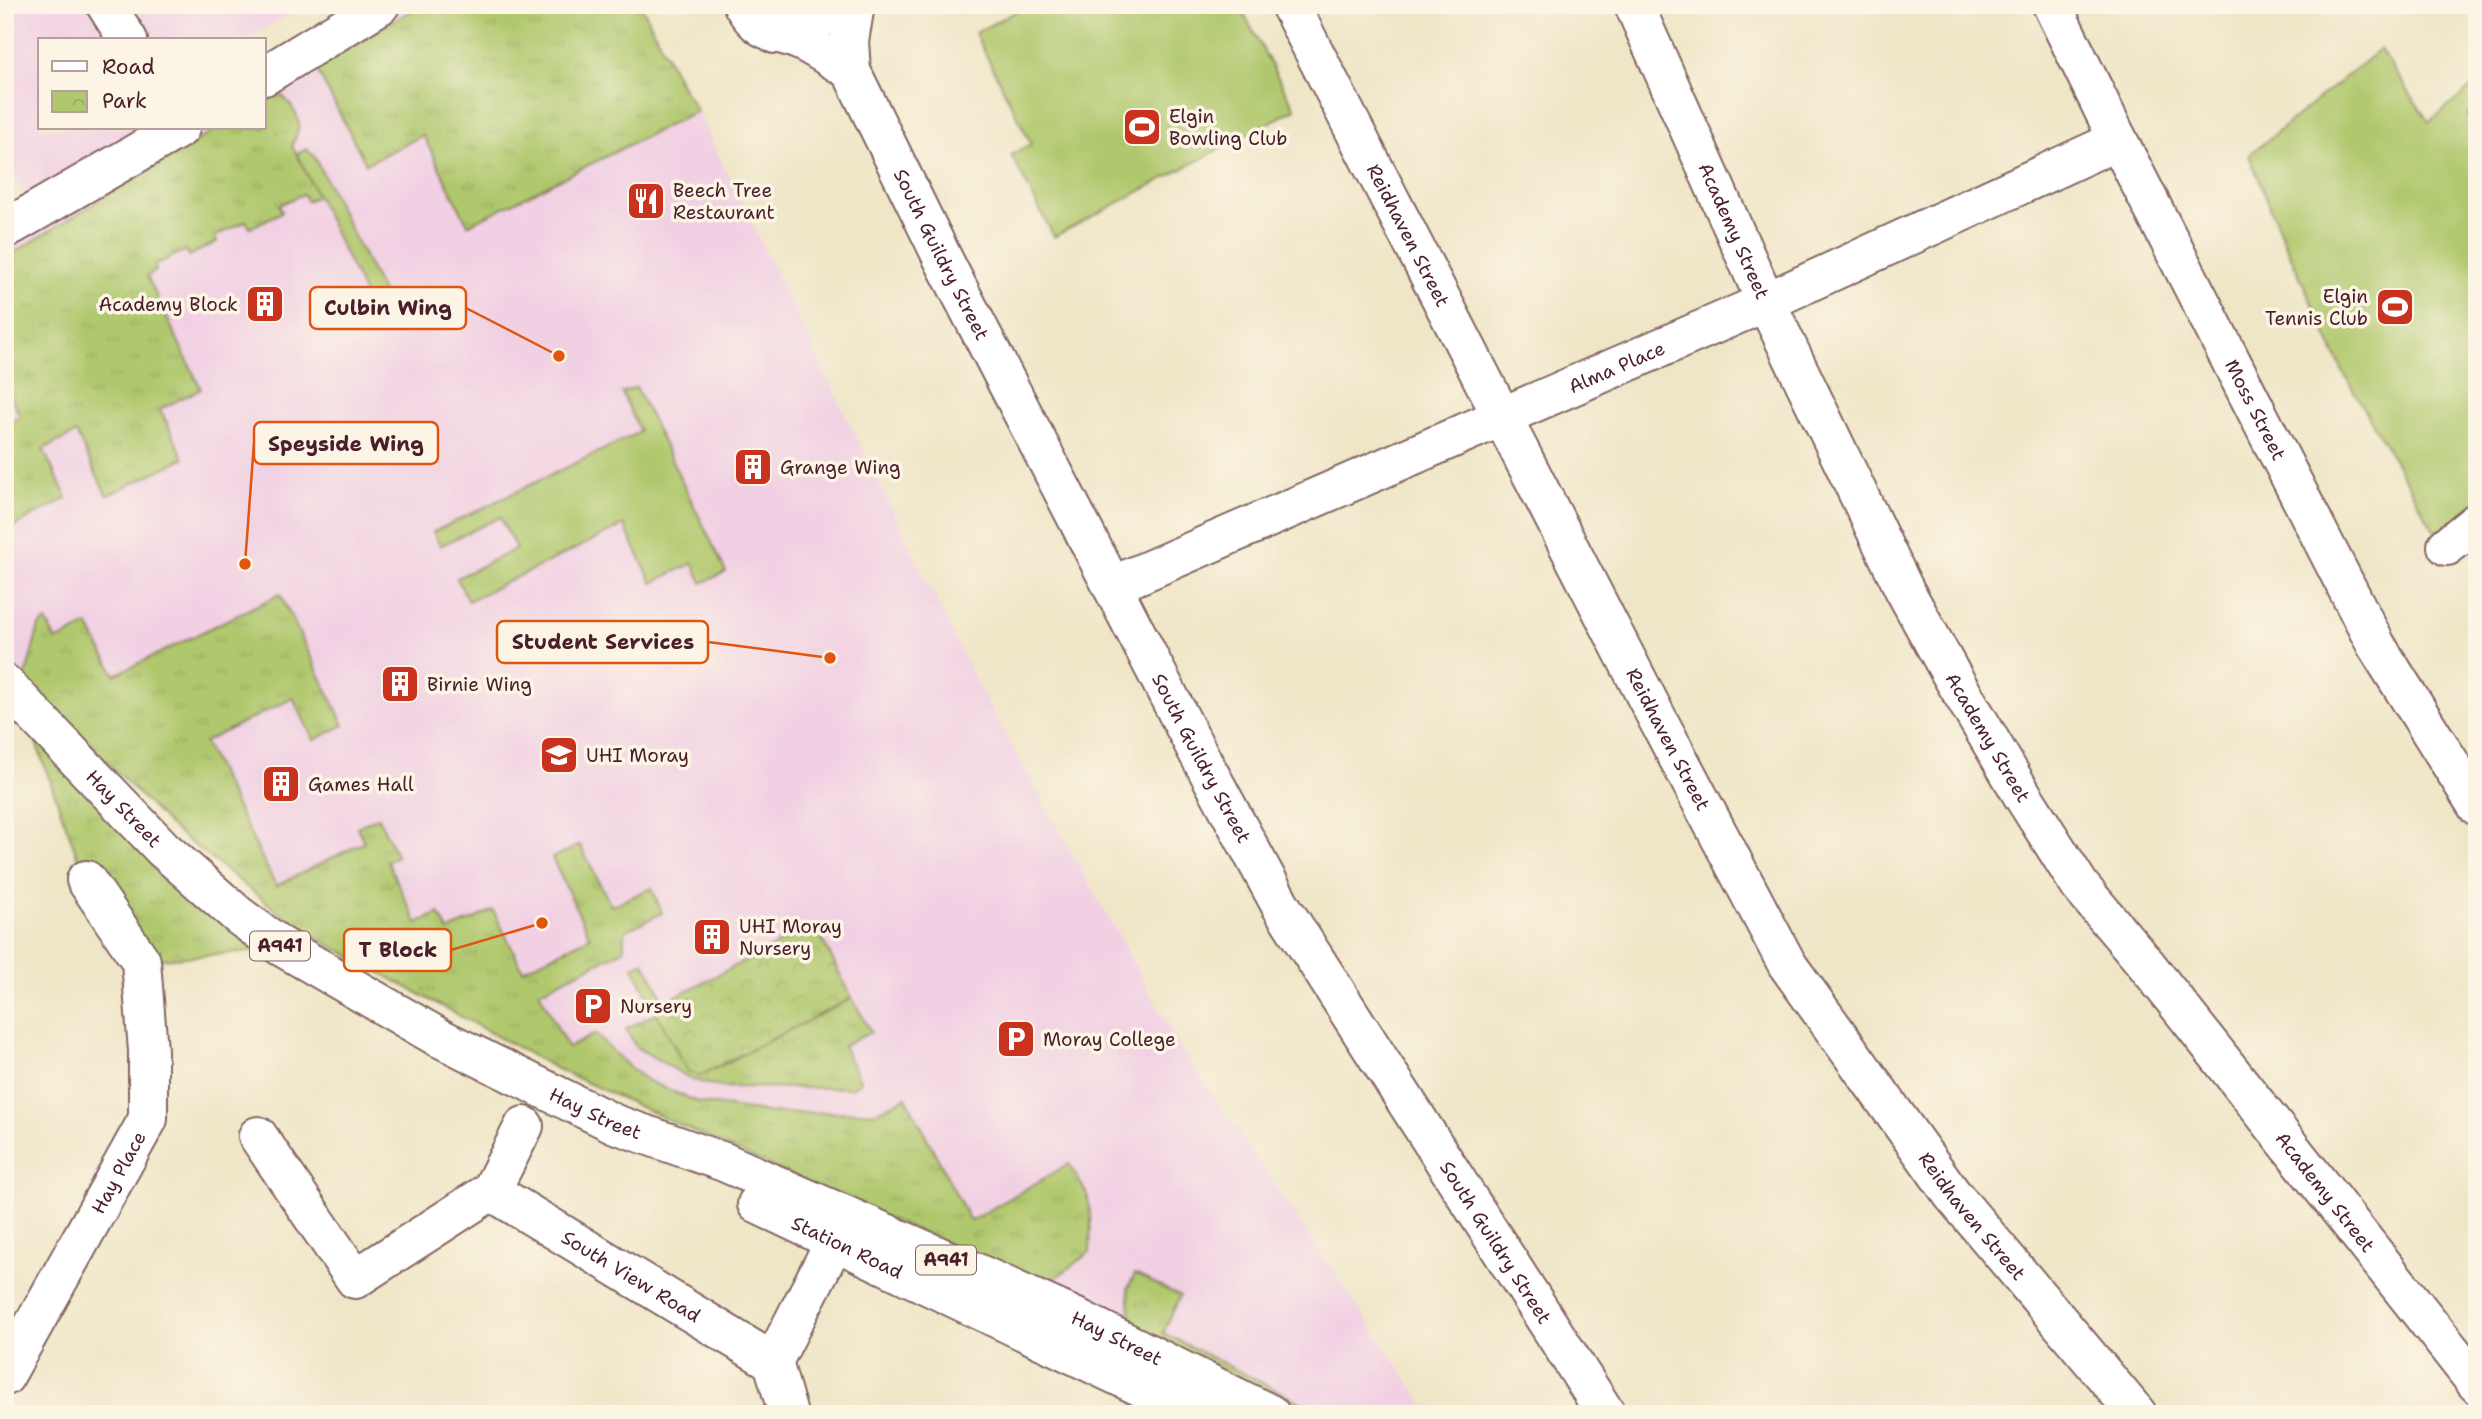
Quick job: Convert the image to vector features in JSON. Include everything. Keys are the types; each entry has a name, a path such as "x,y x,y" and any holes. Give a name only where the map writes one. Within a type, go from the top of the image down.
{"street":[{"path":"106,5 127,38"},
{"path":"266,75 380,5"},
{"path":"743,5 758,25 775,34 801,41 850,71"},
{"path":"775,34 824,17 845,5"},
{"name":"South Guildry Street","path":"855,5 849,41 850,71 951,275 1196,749 1282,906 1606,1414"},
{"name":"Reidhaven Street","path":"1290,5 1657,718 1787,964 1952,1194 2137,1414"},
{"name":"Academy Street","path":"1634,5 1766,302 1903,589 2016,784 2080,886 2154,975 2477,1384"},
{"name":"Moss Street","path":"2052,5 2376,645 2477,806"},
{"path":"5,229 177,130"},
{"name":"Alma Place","path":"1112,586 1766,302 2118,140"},
{"path":"2447,547 2477,522"},
{"name":"Hay Street","path":"5,684 163,849 239,916 269,938 438,1037 615,1124 724,1162 841,1230 1081,1320 1269,1414"},
{"name":"Hay Place","path":"5,1376 148,1119 148,1051 141,961 86,880"},
{"path":"258,1136 355,1279 491,1191 524,1126"},
{"name":"South View Road","path":"491,1191 772,1362"},
{"path":"788,1414 772,1362 841,1230"},
{"name":"Station Road","path":"841,1230 1198,1414"}],"shaded area":[{"name":"UHI Moray","path":"5,5 88,5 107,38 38,38 38,130 266,130 266,71 380,5 641,5 697,111 977,683 1184,1053 1431,1414 1313,1414 1160,1338 851,1203 564,1073 300,929 171,827 5,656 5,240 39,220 5,159"},
{"path":"134,5 305,5 249,38 154,38"}],"green space":[{"path":"420,5 641,5 697,111 468,225 423,135 366,164 316,68"},
{"name":"Elgin Bowling Club","path":"1028,5 1239,5 1295,109 1054,237 1011,155 1031,144 975,33"},
{"name":"Elgin Tennis Club","path":"2380,49 2429,122 2477,83 2477,107 2467,115 2477,128 2477,505 2437,535 2343,372 2249,155"},
{"path":"276,92 294,110 299,126 292,146 318,196 307,201 303,194 279,205 282,212 250,228 246,221 215,236 217,242 189,256 186,250 154,265 156,271 147,276 201,389 160,409 184,458 107,496 76,433 43,449 67,498 5,531 5,425 20,416 5,383 5,258 215,130 266,130 266,98"},
{"path":"306,149 314,156 382,292 367,300 297,154"},
{"path":"636,387 726,572 702,583 693,563 652,583 624,525 468,601 457,578 516,549 500,517 440,546 433,532 640,432 622,393"},
{"path":"280,594 344,725 314,740 293,698 204,742 276,886 364,842 357,827 378,817 397,856 387,861 417,923 439,913 448,931 493,910 523,970 590,937 552,858 580,845 611,906 652,888 662,913 627,930 624,934 624,950 539,992 568,1048 595,1034 630,1068 648,1081 700,1103 772,1113 877,1112 906,1097 970,1221 1069,1164 1087,1194 1091,1218 1090,1252 1046,1285 851,1203 557,1069 300,929 171,827 25,678 39,626 46,621 56,641 88,625 115,675"},
{"path":"22,704 277,949 141,961 86,880"},
{"path":"815,925 852,998 699,1076 687,1071 633,967 644,962 665,1002"},
{"path":"852,998 871,1032 843,1046 861,1082 851,1088 721,1087 693,1080 636,1047 626,1029 657,1013 687,1071 715,1069"},
{"path":"1135,1274 1180,1296 1163,1333 1324,1414 1313,1414 1131,1325 1128,1288"}],"place":[{"name":"Elgin Bowling Club","path":"1142,127"},
{"name":"Beech Tree Restaurant","path":"646,201"},
{"name":"Academy Block","path":"265,304"},
{"name":"Elgin Tennis Club","path":"2395,307"},
{"name":"Culbin Wing","path":"559,356"},
{"name":"Grange Wing","path":"753,467"},
{"name":"Speyside Wing","path":"245,564"},
{"name":"Student Services","path":"830,658"},
{"name":"Birnie Wing","path":"400,684"},
{"name":"UHI Moray","path":"559,755"},
{"name":"Games Hall","path":"281,784"},
{"name":"T Block","path":"542,923"},
{"name":"UHI Moray Nursery","path":"712,937"},
{"name":"Nursery","path":"593,1006"},
{"name":"Moray College","path":"1016,1039"}]}
